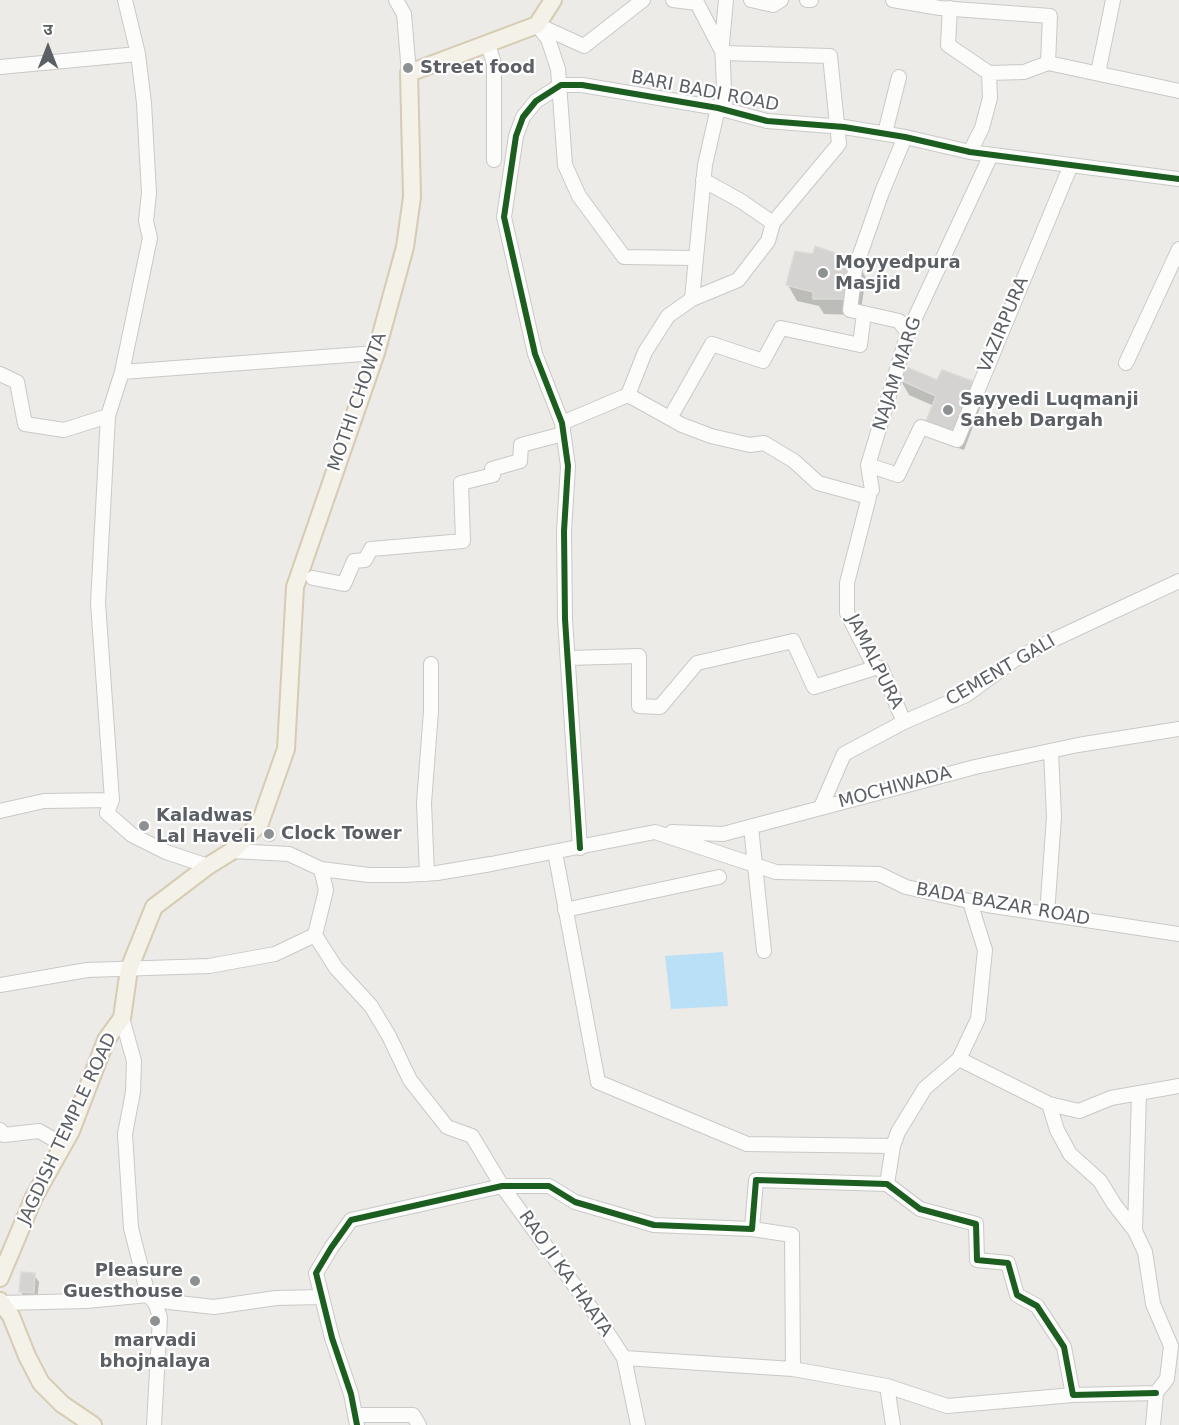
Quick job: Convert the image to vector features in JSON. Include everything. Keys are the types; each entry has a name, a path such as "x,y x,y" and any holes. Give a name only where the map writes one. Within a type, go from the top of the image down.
{"main road":[{"path":"409,73 537,25 553,0"},
{"name":"MOTHI CHOWTA","path":"208,866 232,851 260,823 286,749 295,587 376,353 405,247 412,197 409,73"},
{"name":"JAGDISH TEMPLE ROAD","path":"0,1278 34,1197 64,1145 106,1040 122,1017 129,969 154,907 208,866"},
{"path":"1,1302 11,1316 41,1383 62,1404 93,1425"}],"street":[{"path":"125,0 138,54 147,140 149,194 146,221 150,238 123,372 108,416 98,603 112,800 107,813 132,835 166,852 208,866"},
{"path":"396,0 404,14 409,73"},
{"path":"537,25 584,46 643,0"},
{"path":"673,0 697,3 723,53"},
{"path":"692,299 703,180 721,109 726,0"},
{"path":"751,0 773,5 782,0"},
{"path":"893,0 950,8 1006,6 1050,16 1048,63"},
{"path":"1098,73 1113,0"},
{"path":"950,8 948,45 989,73 1024,72 1048,63 1179,91"},
{"path":"537,25 548,39 561,85 565,165 579,196 624,257 694,258"},
{"path":"488,44 494,64 494,160"},
{"path":"313,578 344,584 354,561 366,560 371,549 463,541 461,483 493,475 492,469 520,460 521,445 563,429 628,395 645,352 668,316 692,299 738,280 768,241 773,223 839,144 840,127 830,56 723,53"},
{"path":"0,67 138,54"},
{"path":"970,152 982,128 990,98 989,73"},
{"path":"885,133 899,77"},
{"path":"561,85 536,101 523,117 508,176 504,217 535,354 563,429 568,466 564,531 568,657 580,848"},
{"name":"BARI BADI ROAD","path":"561,85 622,91 721,109 767,121 885,133 970,152 1179,179"},
{"path":"905,137 882,192 855,269 850,310 899,321 908,333"},
{"name":"NAJAM MARG","path":"868,465 908,333 992,155"},
{"name":"VAZIRPURA","path":"868,465 898,475 921,427 957,440 1071,165"},
{"path":"703,180 741,201 773,223"},
{"path":"1126,363 1179,249"},
{"path":"670,418 712,344 763,361 781,328 860,345 864,313"},
{"path":"123,372 376,353"},
{"path":"0,374 17,382 25,424 64,430 108,416"},
{"path":"628,395 670,418 711,436 750,445 764,443 794,460 818,483 871,493 868,465"},
{"name":"JAMALPURA","path":"871,493 847,583 847,613 875,668 880,668 904,722"},
{"name":"CEMENT GALI","path":"821,807 844,754 904,722 966,695 1014,660 1179,581"},
{"path":"568,657 639,656 639,706 660,707 697,663 793,641 814,687 875,668"},
{"path":"427,873 424,803 431,711 431,664"},
{"name":"MOCHIWADA","path":"655,832 723,834 975,767 1136,735 1179,729"},
{"path":"1047,914 1054,817 1051,751"},
{"path":"0,811 44,801 112,800"},
{"path":"752,827 764,951"},
{"path":"232,851 289,854 321,869 369,875 427,873 580,848 655,832"},
{"name":"BADA BAZAR ROAD","path":"655,832 776,872 879,874 906,887 970,902 1179,934"},
{"path":"555,852 598,1082 747,1144 893,1146"},
{"path":"0,985 87,969 210,966 275,954 315,935 326,890 321,869"},
{"path":"565,910 719,877"},
{"path":"887,1184 893,1146 925,1088 959,1059 978,1019 985,950 970,902"},
{"name":"RAO JI KA HAATA","path":"315,935 336,968 371,1006 389,1036 410,1080 447,1127 472,1136 502,1186 596,1315 624,1358 638,1425"},
{"path":"122,1017 134,1061 133,1092 125,1134 131,1228 148,1295 156,1304 160,1318 154,1425"},
{"path":"959,1059 1049,1104 1079,1111 1111,1098 1179,1086"},
{"path":"1135,1230 1139,1093"},
{"path":"624,1358 793,1369 887,1386 947,1406 1073,1395 1156,1393 1173,1378 1171,1346 1153,1304 1145,1252 1135,1230 1114,1204 1100,1181 1070,1154 1057,1130 1049,1104"},
{"path":"1,1134 39,1131 64,1145"},
{"path":"752,1229 756,1180 887,1184 921,1209 976,1224 977,1260 1008,1263 1017,1295 1037,1306 1064,1347 1073,1395"},
{"path":"419,1425 412,1414 356,1420 316,1273 351,1220 502,1186 549,1186 575,1202 654,1225 752,1229 792,1235 793,1369"},
{"path":"1,1302 86,1300 148,1295 169,1302 214,1307 276,1298 321,1297"},
{"path":"887,1386 893,1425"},
{"path":"1154,1425 1156,1393"}],"water":[{"path":"723,952 728,1006 671,1009 665,956"}],"building":[{"name":"Moyyedpura Masjid","path":"815,246 858,261 852,299 813,299 813,292 786,285 795,251 813,254"},
{"name":"Sayyedi Luqmanji Saheb Dargah","path":"904,366 937,380 942,370 975,382 955,435 925,424 936,396 898,379"},
{"name":"Clock Tower","path":"266,827 272,827 276,834 272,841 266,841 262,837 262,831"},
{"path":"21,1272 35,1273 34,1293 19,1292"}],"cycle path":[{"path":"580,848 565,619 564,531 568,466 562,423 535,354 504,217 516,136 523,117 536,101 561,85 582,85 718,108 767,121 844,127 905,137 970,152 1179,179"},
{"path":"357,1425 351,1394 332,1338 316,1273 331,1248 351,1220 502,1186 549,1186 575,1202 654,1225 752,1229 756,1180 887,1184 920,1209 976,1224 977,1260 1008,1263 1017,1295 1037,1306 1064,1347 1073,1395 1156,1393"}],"place":[{"name":"Street food","path":"408,68"},
{"name":"Moyyedpura Masjid","path":"823,273"},
{"name":"Sayyedi Luqmanji Saheb Dargah","path":"948,410"},
{"name":"Kaladwas Lal Haveli","path":"144,826"},
{"name":"Clock Tower","path":"269,834"},
{"name":"Pleasure Guesthouse","path":"195,1281"},
{"name":"marvadi bhojnalaya","path":"155,1321"}]}
